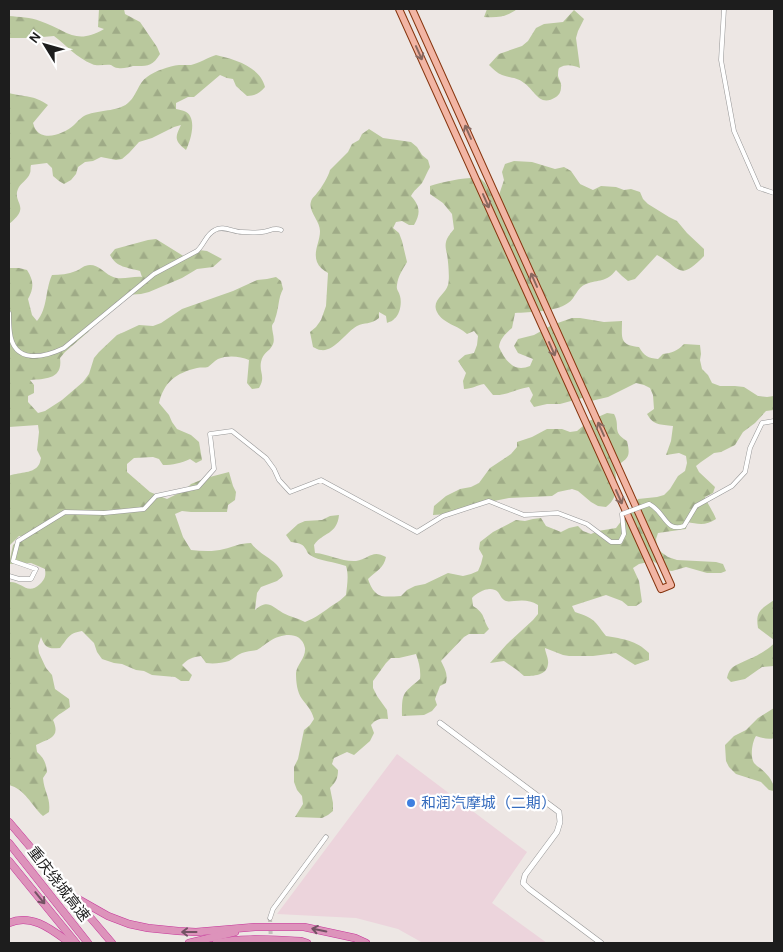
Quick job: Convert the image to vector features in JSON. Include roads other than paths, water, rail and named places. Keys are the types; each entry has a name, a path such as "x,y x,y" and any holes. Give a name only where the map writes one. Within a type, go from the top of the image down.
{"highway":[{"path":"9,822 112,943"},
{"name":"重庆绕城高速","path":"9,843 88,943"},
{"name":"重庆绕城高速","path":"9,860 76,943"},
{"path":"71,895 108,916 128,924 148,928 196,932 255,927 304,927 355,938 366,943"},
{"path":"9,923 24,920 39,923 70,943"},
{"path":"189,943 255,927"},
{"path":"216,943 230,940 266,939 307,943"},
{"path":"248,943 266,939"}],"main road":[{"path":"399,9 661,589 671,585 412,9"}],"street":[{"path":"724,9 720,60 734,131 759,188 774,193"},
{"path":"9,313 11,339 19,351 30,357 56,352 64,348 154,274 200,248 214,230 220,228 238,232 262,232 275,228 281,230"},
{"path":"9,576 19,579 31,579 36,568 13,560 18,541 64,512 104,513 144,509 156,496 198,487 214,469 210,434 232,431 266,458 274,469 278,480 290,492 321,480 417,532 443,516 489,501 524,515 558,513 587,524 611,542 620,542 624,534 622,514 649,504 655,507 671,527 678,529 684,526 696,506 732,486 745,472 750,448 762,423 774,421"},
{"path":"440,723 559,812 560,822 557,832 525,875 523,883 601,943"},
{"path":"270,918 273,908 326,837"}],"tunnel":[{"path":"270,918 271,943"}],"place":[{"name":"和润汽摩城（二期）","path":"411,803"}]}
